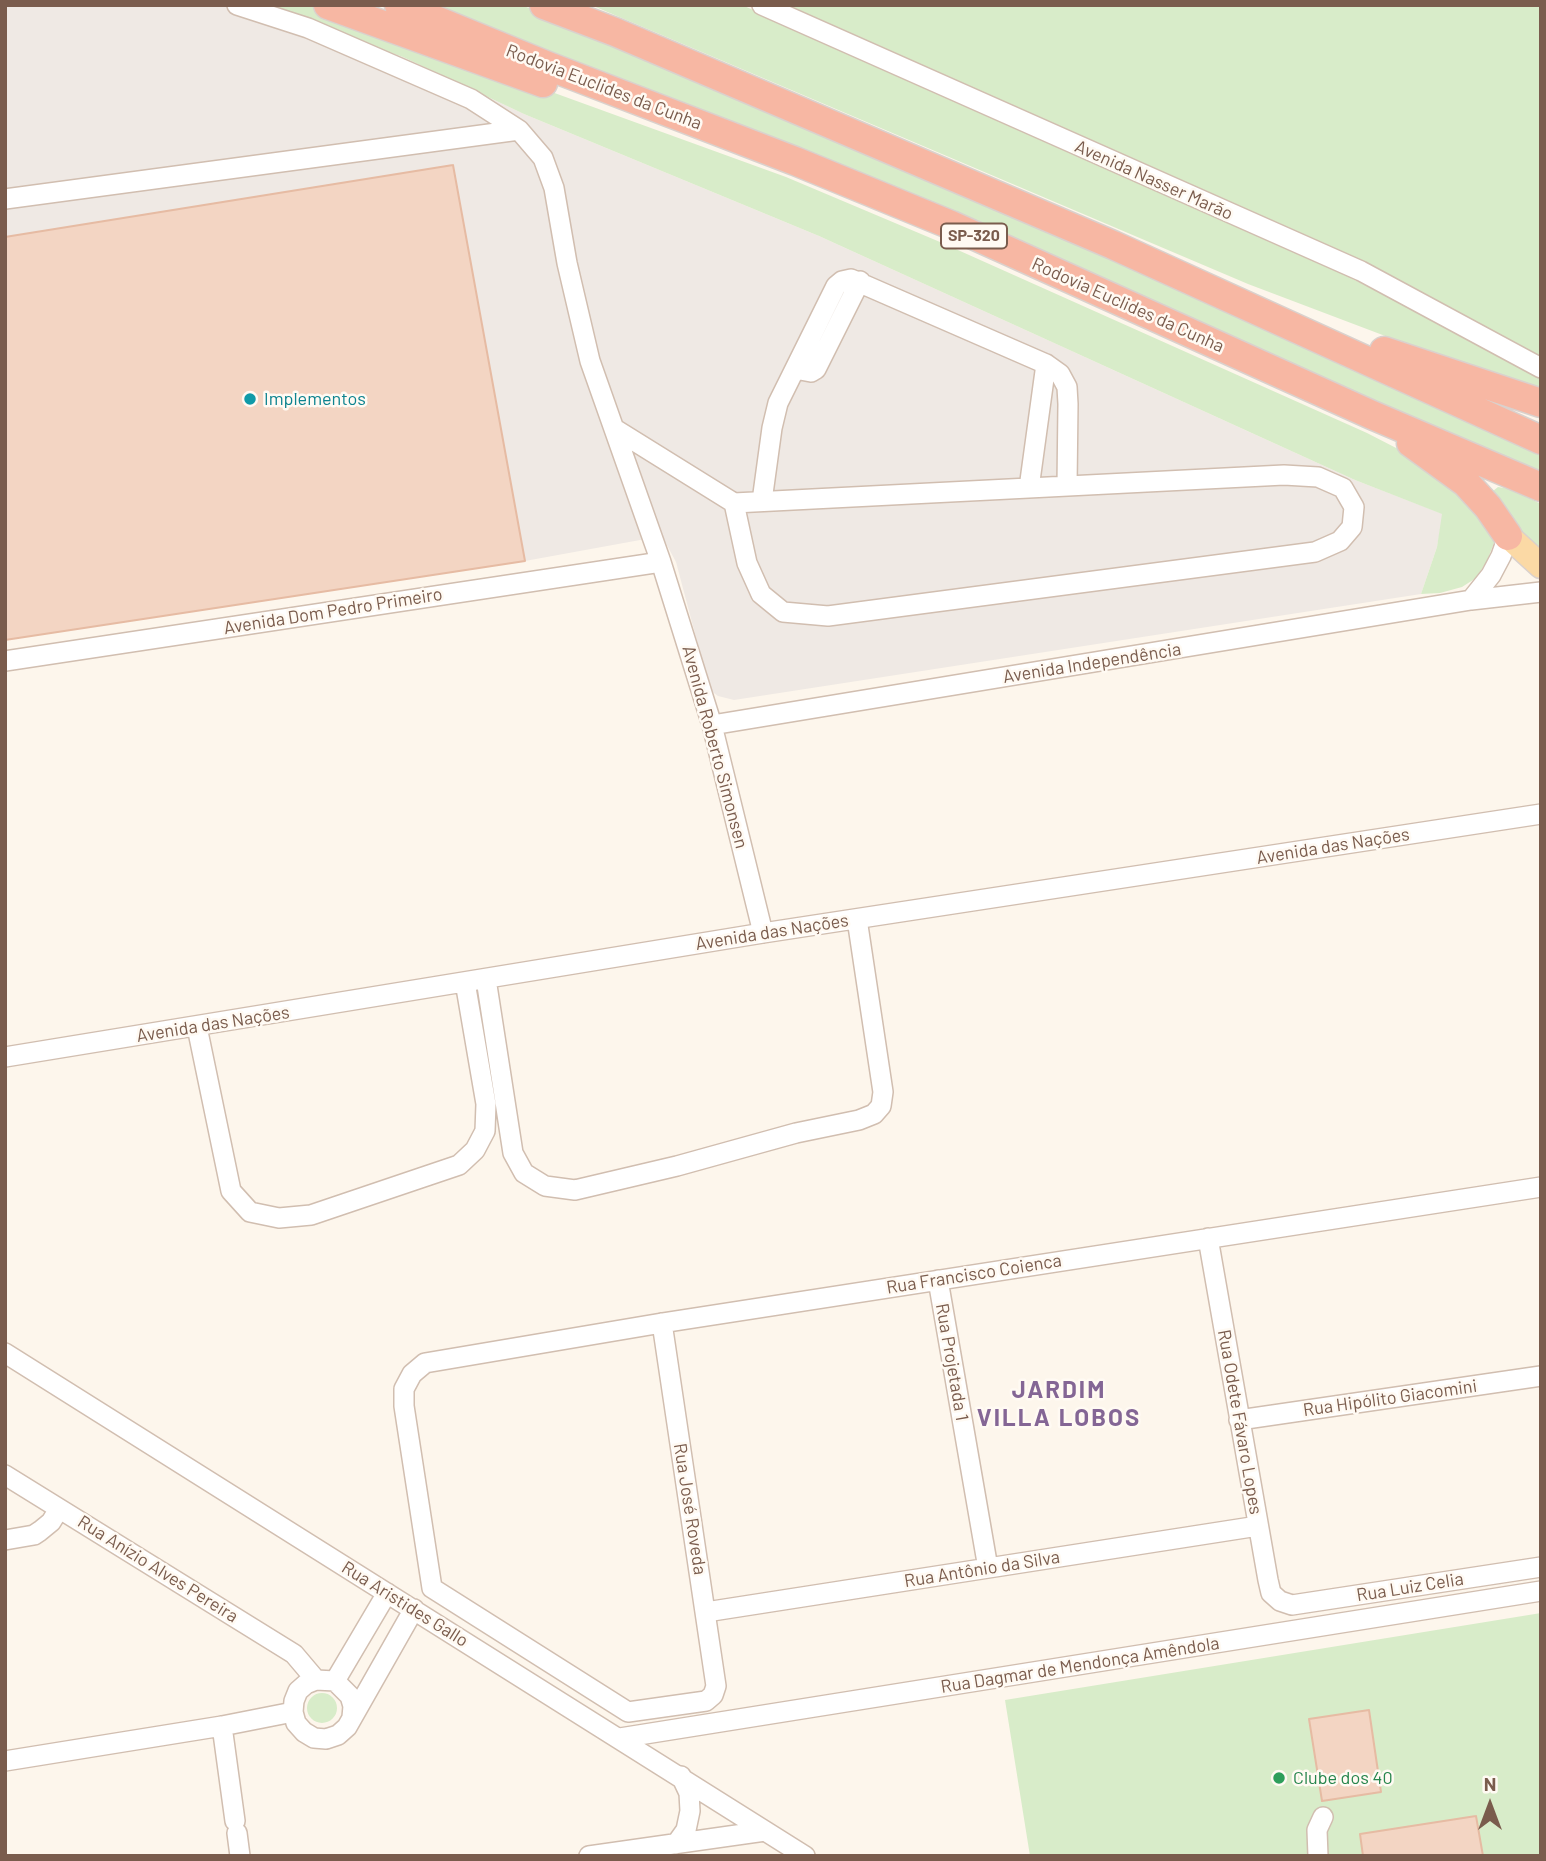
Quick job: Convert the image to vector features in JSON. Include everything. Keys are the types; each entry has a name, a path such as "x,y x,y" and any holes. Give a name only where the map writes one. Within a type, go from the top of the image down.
{"highway":[{"path":"328,5 543,83 796,161"},
{"name":"Rodovia Euclides da Cunha","path":"399,5 951,225 1372,415 1541,486"},
{"name":"SP-320","path":"544,5 615,32 1112,245 1541,440"},
{"path":"559,5 615,32"},
{"path":"1242,304 1541,403"},
{"path":"1372,415 1466,484 1508,536"}],"main road":[{"path":"1508,536 1541,566"}],"street":[{"name":"Avenida Roberto Simonsen","path":"237,5 307,28 471,99 519,130 543,158 554,188 567,263 590,361 661,562 712,725 763,933"},
{"name":"Avenida Nasser Marão","path":"761,5 1361,271 1541,368"},
{"path":"5,199 519,130"},
{"path":"762,501 778,403 795,369 811,372 816,369 860,282 1046,364 1060,374 1067,387 1067,486"},
{"path":"1029,488 1046,364"},
{"path":"615,429 734,503 1284,475 1318,477 1343,488 1354,507 1352,527 1340,541 1315,552 828,616 783,612 761,594 747,563 734,503"},
{"path":"1471,600 1501,556 1508,536"},
{"name":"Avenida Dom Pedro Primeiro","path":"5,660 661,562"},
{"name":"Avenida Independência","path":"712,725 1471,600 1541,592"},
{"name":"Avenida das Nações","path":"5,1058 763,933 1541,814"},
{"path":"486,979 513,1153 524,1173 545,1186 575,1190 677,1166 796,1133 859,1120 874,1114 881,1106 883,1093 857,919"},
{"path":"197,1027 230,1191 250,1212 278,1219 312,1215 459,1165 475,1150 485,1131 486,1104 465,982"},
{"name":"Rua Francisco Coienca","path":"713,1695 706,1702 628,1712 432,1588 404,1406 404,1389 412,1374 425,1363 662,1323 1541,1187"},
{"name":"Rua Odete Fávaro Lopes","path":"1208,1238 1271,1593 1280,1601"},
{"name":"Rua Projetada 1","path":"938,1280 988,1568"},
{"name":"Rua José Roveda","path":"662,1323 716,1676 713,1695"},
{"name":"Rua Aristides Gallo","path":"5,1353 805,1856"},
{"name":"Rua Hipólito Giacomini","path":"1239,1420 1541,1376"},
{"name":"Rua Anízio Alves Pereira","path":"5,1475 294,1654 316,1678"},
{"path":"5,1540 34,1535 51,1522 59,1509"},
{"name":"Rua Antônio da Silva","path":"706,1612 1258,1526"},
{"name":"Rua Luiz Celia","path":"1280,1601 1292,1605 1541,1567"},
{"name":"Rua Dagmar de Mendonça Amêndola","path":"620,1738 1541,1591"},
{"path":"288,1717 298,1691 316,1678 387,1593"},
{"path":"288,1717 314,1738 327,1739 338,1735 346,1727 414,1609"},
{"path":"316,1678 350,1696 352,1717"},
{"path":"5,1761 288,1717"},
{"path":"222,1726 240,1856"},
{"path":"676,1844 686,1829 690,1811 689,1793 681,1776"},
{"path":"712,1838 727,1827 731,1818 730,1808"},
{"path":"1318,1856 1317,1830 1323,1817"},
{"path":"589,1856 765,1831"}],"shaded area":[{"path":"5,5 257,5 403,57 524,114 819,236 1355,480 1443,514 1437,547 1421,594 734,700 718,696 710,690 676,562 662,536 525,561 5,640"}],"green space":[{"path":"257,5 312,5 786,177 940,242 1367,433 1435,468 1460,488 1495,540 1487,561 1476,578 1462,587 1440,593 1421,594 1437,547 1442,514 1355,480 819,236 524,114 403,57"},
{"path":"421,5 521,5 612,40 1541,448 1541,477"},
{"path":"591,5 742,5 1347,276 1541,376 1541,395 1248,284"},
{"path":"783,5 1541,5 1541,362"},
{"path":"1498,487 1510,489 1541,504 1541,554 1522,537 1495,497 1493,491"},
{"name":"Clube dos 40","path":"1541,1613 1541,1856 1030,1856 1005,1700"},
{"path":"322,1693 332,1698 337,1708 332,1718 322,1723 312,1718 307,1708 312,1698"}],"building":[{"name":"Implementos","path":"453,165 525,561 5,640 5,237"},
{"path":"1369,1710 1381,1792 1322,1801 1309,1719"},
{"path":"1476,1816 1483,1856 1363,1856 1360,1834"}],"place":[{"name":"Implementos","path":"250,399"},
{"name":"Clube dos 40","path":"1279,1778"}],"district":[{"name":"JARDIM VILLA LOBOS","path":"1059,1404"}]}
